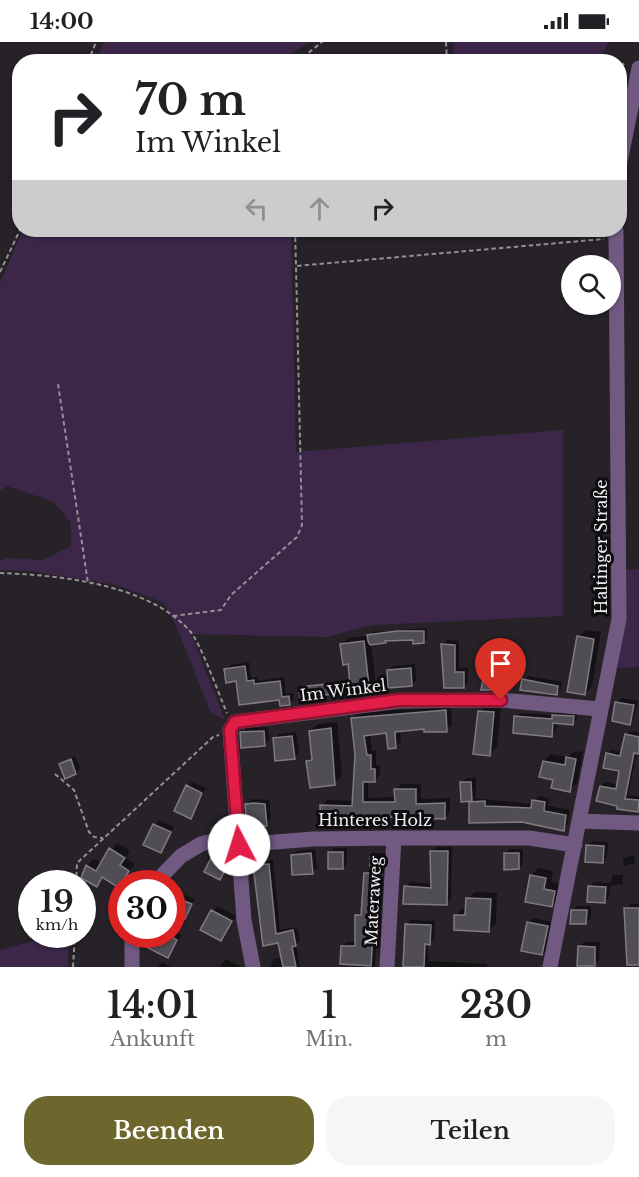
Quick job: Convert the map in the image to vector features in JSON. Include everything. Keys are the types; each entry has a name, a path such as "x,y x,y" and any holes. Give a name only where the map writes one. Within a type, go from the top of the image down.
{"street":[{"path":"627,120 639,68"},
{"name":"Haltinger Straße","path":"550,967 599,709 619,620 616,237"},
{"name":"Im Winkel","path":"232,726 399,700 501,700 599,709"},
{"path":"232,726 244,920 253,967"},
{"path":"579,821 639,823"},
{"name":"Hinteres Holz","path":"168,870 182,856 201,843 224,838 239,845 313,839 394,838 529,838 575,845"},
{"name":"Materaweg","path":"387,967 394,838"},
{"path":"132,948 132,967"}],"path":[{"path":"307,54 322,42"},
{"path":"0,272 17,237"},
{"path":"173,616 221,610 231,595 297,537 302,525 295,237"},
{"path":"296,266 586,237"},
{"path":"58,384 88,583"},
{"path":"0,573 43,574 88,583 162,607 191,631 232,726 213,737 103,838 77,863 77,870"},
{"path":"55,774 74,790 89,832 94,837 103,838"},
{"path":"74,967 75,948"}],"shaded area":[{"path":"104,42 309,42 291,54 98,54"},
{"path":"454,42 609,42 602,54 453,54"},
{"path":"20,237 291,237 296,452 563,430 563,616 373,625 326,637 191,634 225,720 211,713 178,630 164,603 117,585 30,571 0,570 0,561 7,558 43,560 71,546 71,523 54,502 7,486 0,491 0,283"},
{"path":"639,569 639,667 615,668 625,570"},
{"path":"18,945 18,948 68,948 68,967 0,967 0,950"}],"building":[{"path":"397,631 424,631 424,643 413,644 413,640 385,641 386,643 370,645 368,641 367,635"},
{"path":"577,636 594,639 585,695 567,692"},
{"path":"364,641 370,695 351,697 348,664 343,665 340,644"},
{"path":"441,644 455,645 455,672 464,672 464,688 444,688"},
{"path":"245,666 247,681 254,680 254,684 280,681 282,697 289,696 290,705 280,706 279,700 239,705 236,681 226,683 224,669"},
{"path":"411,668 412,686 388,688 387,670"},
{"path":"484,673 503,676 500,690 481,690"},
{"path":"522,679 558,686 557,695 520,690"},
{"path":"332,684 333,694 300,698 299,687"},
{"path":"615,702 634,705 630,725 612,721"},
{"path":"446,710 447,732 424,732 424,729 395,732 396,748 388,749 386,733 364,736 367,755 371,755 371,769 375,769 375,782 363,782 363,802 395,802 394,789 416,789 416,804 445,803 445,819 382,817 382,820 369,820 370,822 320,823 320,805 352,806 355,755 351,718"},
{"path":"478,711 494,712 490,756 473,754"},
{"path":"552,715 574,716 573,725 553,723 552,737 513,733 514,716 552,719"},
{"path":"331,728 335,785 310,788 306,761 312,760 309,731"},
{"path":"264,731 265,746 241,748 240,732"},
{"path":"625,734 639,737 639,754 634,753 625,799 639,800 638,812 617,809 617,806 596,801 600,786 616,789 619,771 603,768 606,753 620,756"},
{"path":"292,736 295,759 275,761 273,738"},
{"path":"566,757 576,759 570,792 551,788 553,780 539,777 543,761 565,765"},
{"path":"71,759 76,774 65,779 59,764"},
{"path":"460,782 471,782 472,801 461,802"},
{"path":"186,785 202,793 191,819 174,811"},
{"path":"532,800 545,802 544,811 566,815 564,831 522,822 469,823 469,802 485,801 485,806 531,808"},
{"path":"245,804 265,804 267,826 247,827"},
{"path":"153,824 171,832 161,853 143,845"},
{"path":"586,845 604,846 603,863 585,862"},
{"path":"109,848 125,858 120,865 128,870 108,870 108,881 102,877 97,887 96,871"},
{"path":"430,851 448,851 447,905 403,904 404,886 431,888"},
{"path":"328,852 343,852 343,869 328,869"},
{"path":"311,853 313,874 292,875 291,855"},
{"path":"504,853 519,853 519,869 504,870"},
{"path":"212,856 228,864 220,880 204,872"},
{"path":"370,857 383,857 382,874 380,873 379,890 377,890 376,937 373,937 371,966 340,964 341,946 355,946 355,915 361,915 364,873 370,873"},
{"path":"269,864 276,934 293,930 296,946 292,947 296,967 283,967 278,943 263,946 253,865"},
{"path":"86,865 94,870 84,870"},
{"path":"530,875 546,878 544,889 555,891 552,907 525,902"},
{"path":"588,886 606,887 605,903 587,902"},
{"path":"466,898 491,899 489,932 454,930 454,915 465,915"},
{"path":"186,902 192,904 186,917"},
{"path":"624,908 639,908 639,965 627,965"},
{"path":"211,910 232,921 221,941 200,930"},
{"path":"571,910 587,910 586,924 570,924"},
{"path":"527,922 548,926 542,955 521,951"},
{"path":"405,924 431,925 430,945 425,944 424,967 403,967"},
{"path":"578,946 595,947 595,966 577,966"},
{"path":"148,948 173,948 168,958"}],"route":[{"path":"239,845 230,730 235,722 399,700 501,700"}]}
